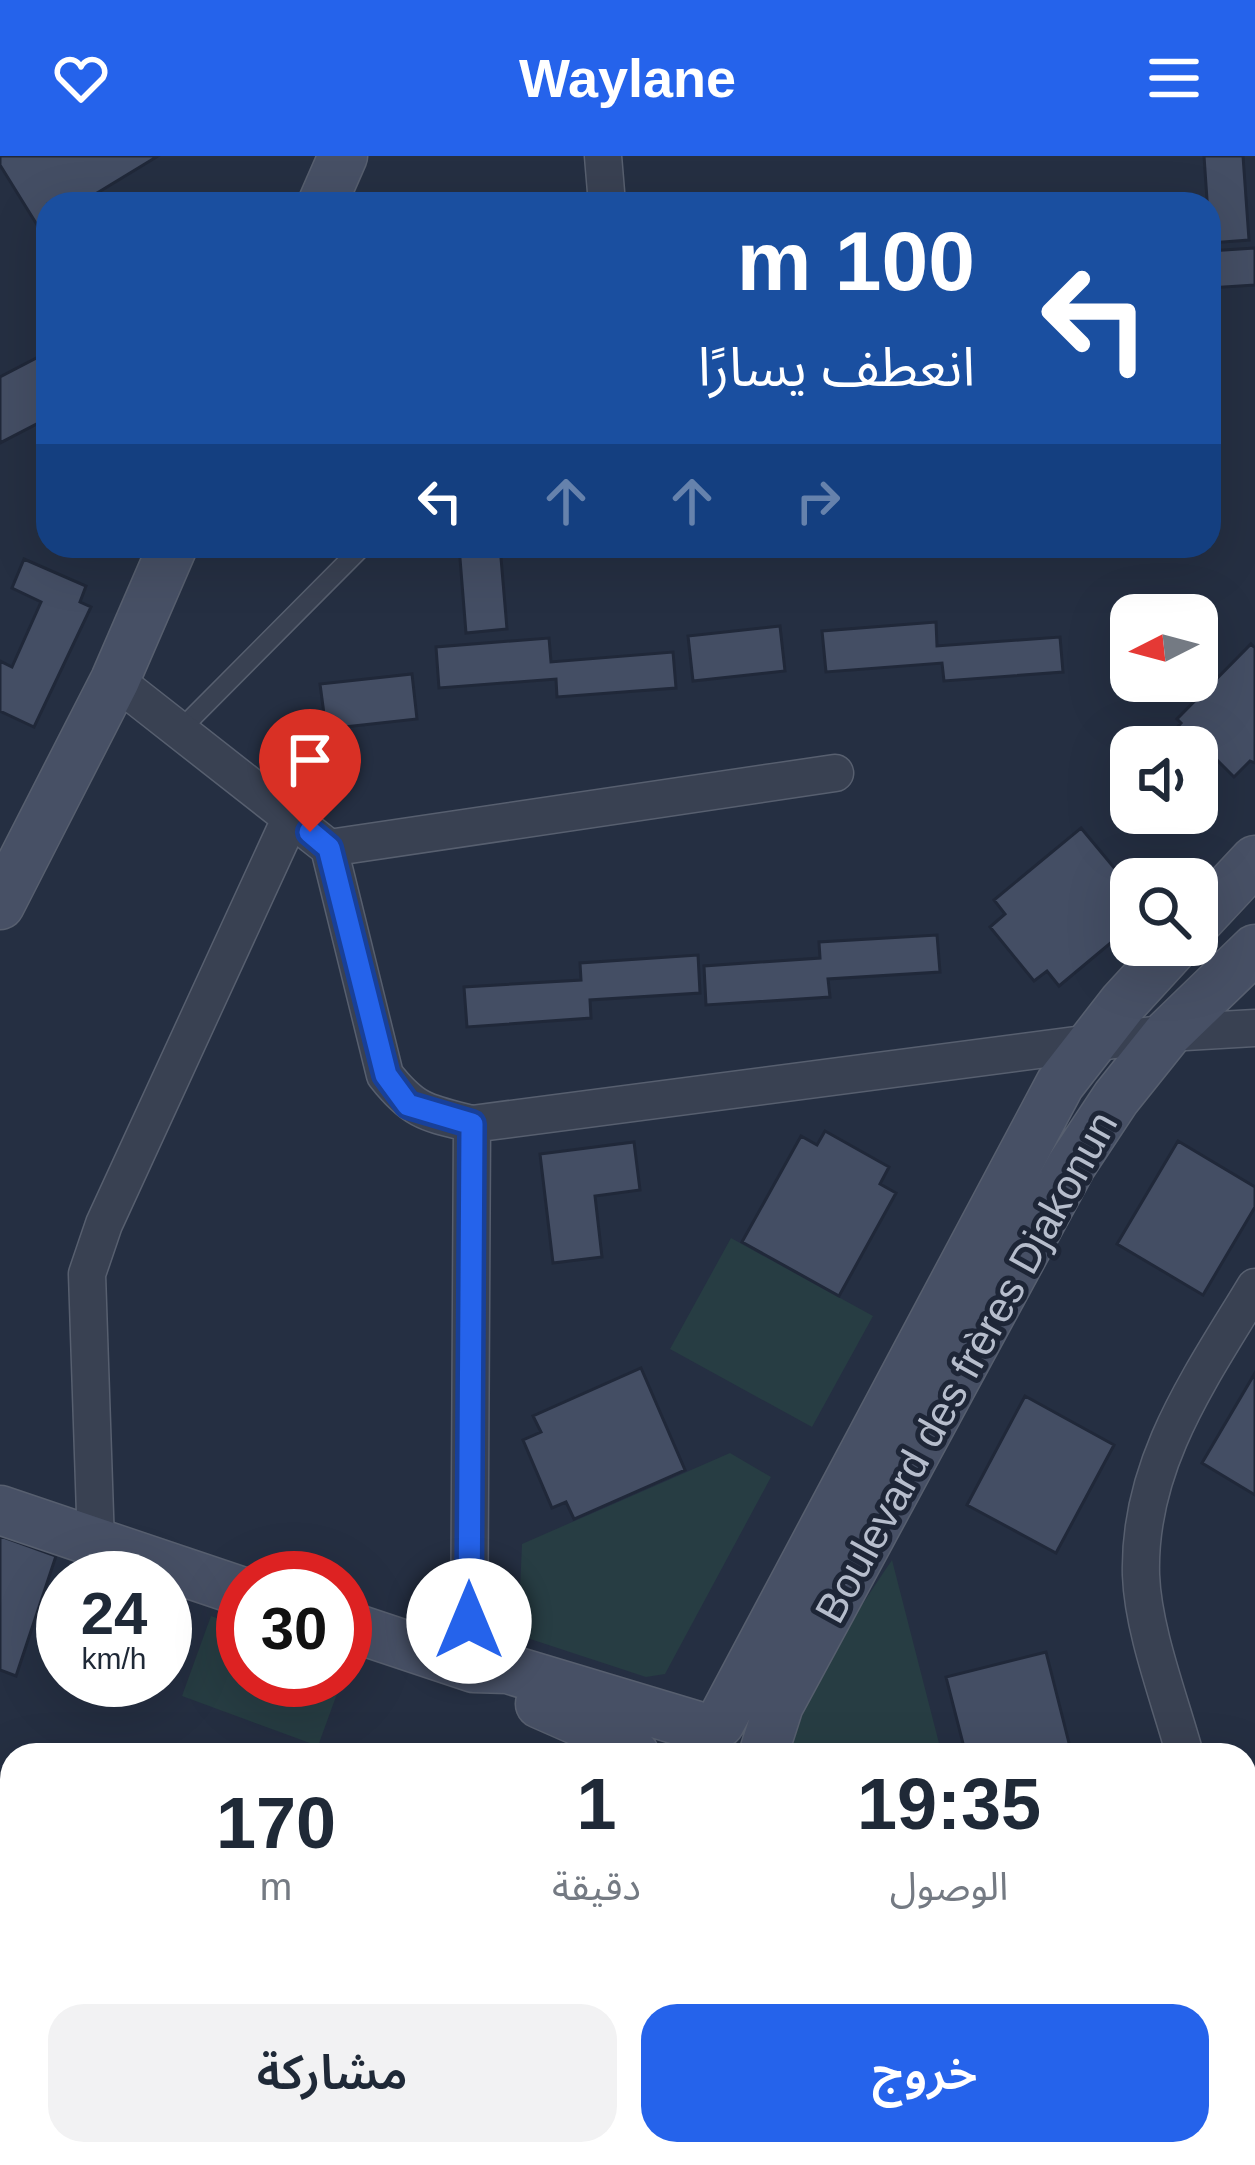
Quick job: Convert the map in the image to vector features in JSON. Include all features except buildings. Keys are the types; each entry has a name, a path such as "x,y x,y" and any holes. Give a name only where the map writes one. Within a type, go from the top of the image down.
{"street":[{"path":"327,192 343,156"},
{"path":"603,156 606,192"},
{"path":"0,905 115,680 168,558"},
{"path":"115,680 329,848 386,1075 408,1105 472,1124 1168,1033 1255,1028"},
{"path":"329,848 835,773"},
{"path":"96,1544 87,1274 104,1224 291,817"},
{"path":"1218,900 1255,860"},
{"name":"Boulevard des frères Djakonun","path":"766,1743 778,1705 1071,1166 1168,1033 1255,950"},
{"path":"698,1735 1060,1084 1158,966"},
{"path":"471,1667 472,1124"},
{"path":"1182,1743 1141,1577 1144,1527 1155,1468 1176,1417 1255,1287"},
{"path":"0,1510 216,1583"},
{"path":"372,1634 471,1667 508,1669 698,1735 746,1734 753,1743"},
{"path":"471,1667 501,1689 590,1726 616,1743"}],"lane":[{"path":"180,730 352,558"}],"green space":[{"path":"731,1238 873,1316 812,1427 670,1349"},
{"path":"730,1453 771,1477 665,1674 646,1677 518,1635 522,1544"},
{"path":"892,1560 939,1743 794,1743 806,1706 847,1628"},
{"path":"211,1616 216,1618 216,1707 332,1707 319,1743 192,1700 192,1668"}],"route":[{"path":"310,832 329,848 386,1075 408,1105 472,1124 469,1621"}]}
